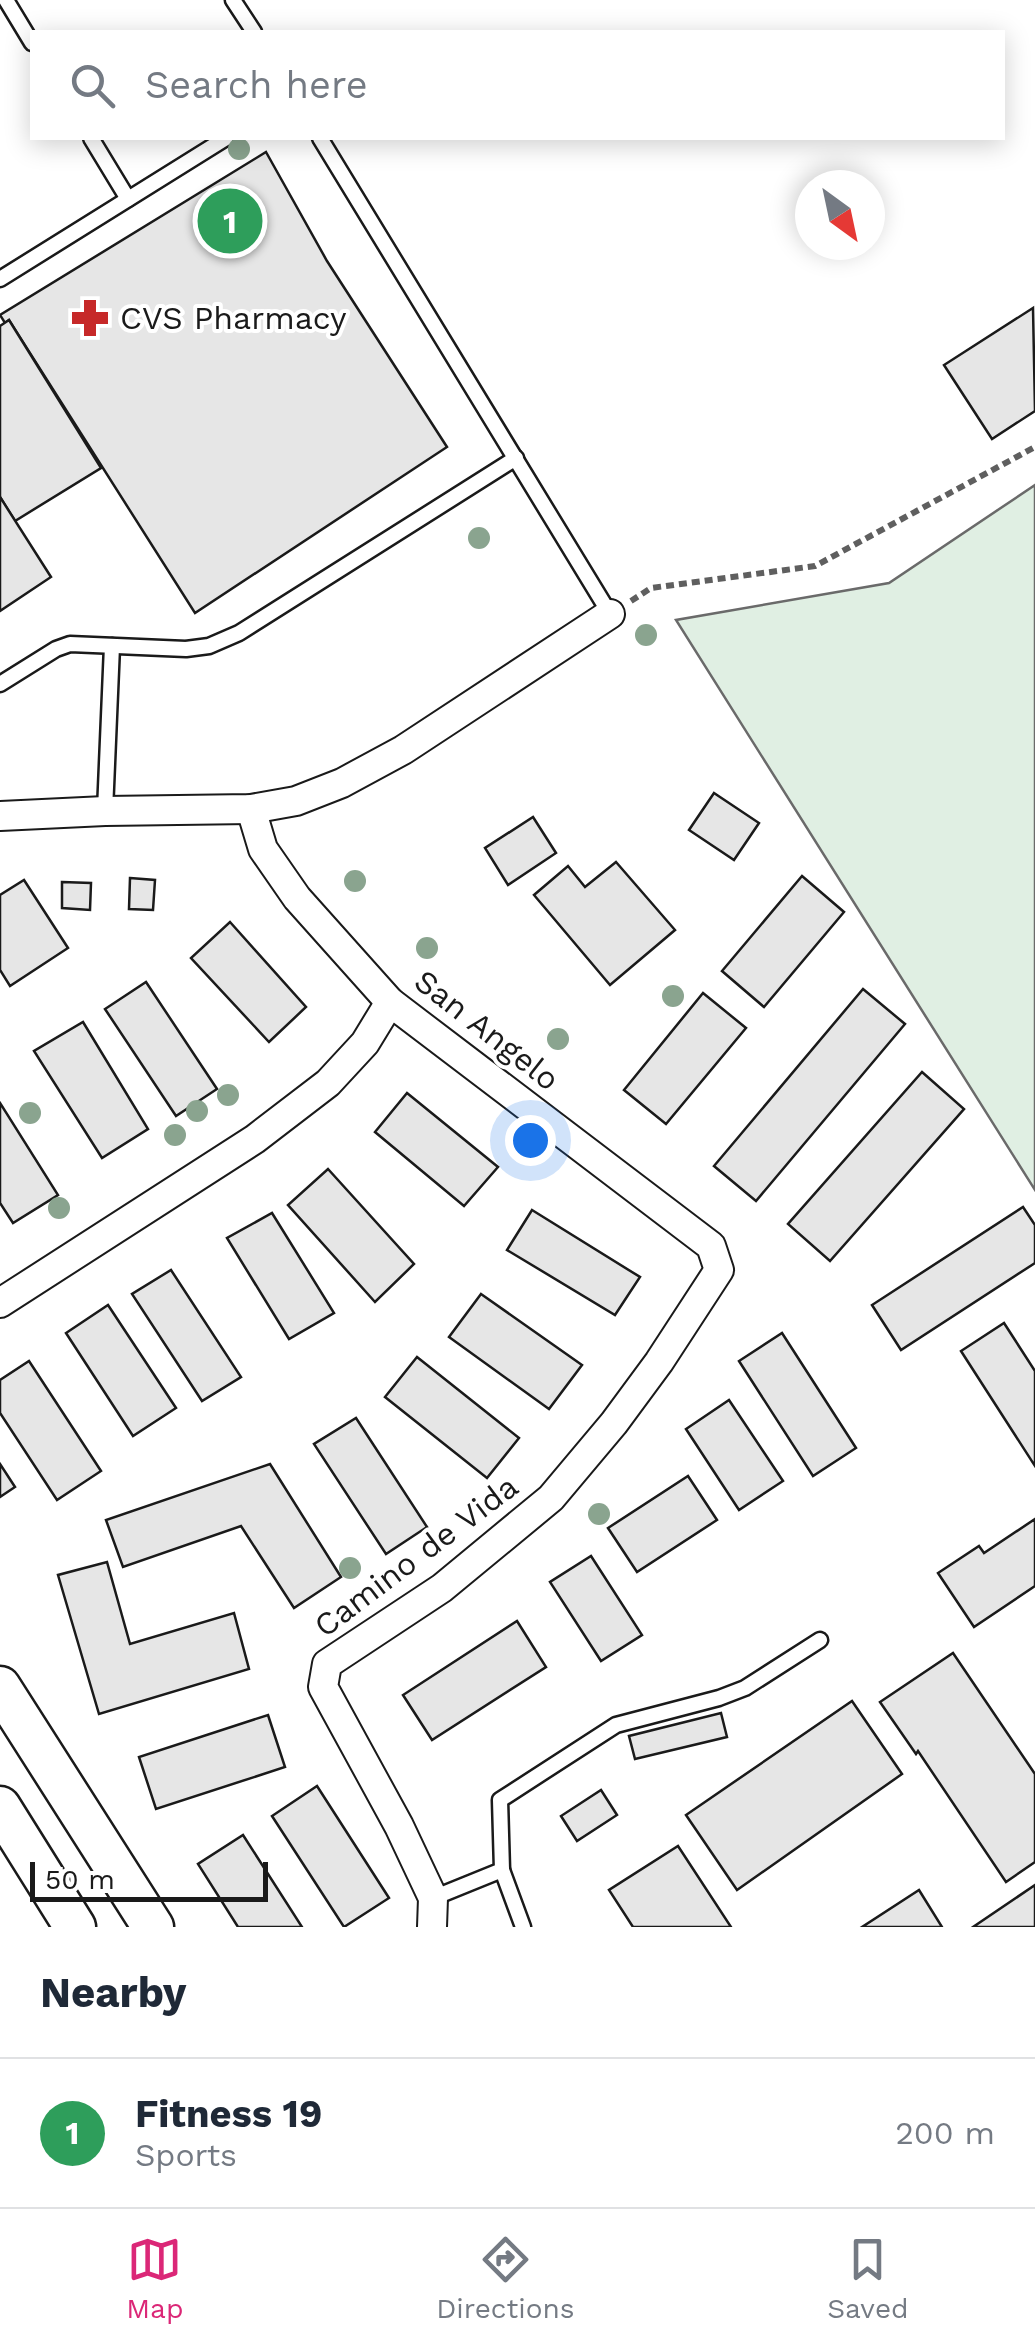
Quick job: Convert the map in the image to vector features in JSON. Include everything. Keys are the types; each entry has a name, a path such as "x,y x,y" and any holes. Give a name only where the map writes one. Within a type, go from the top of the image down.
{"main road":[{"path":"0,1687 153,1927"},
{"path":"0,1807 75,1927"}],"street":[{"path":"0,816 251,809 296,801 403,750 610,614"},
{"name":"San Angelo","path":"251,809 263,850 297,898 390,1002 711,1246 720,1270"},
{"path":"0,1302 255,1139 328,1082 366,1043 390,1002"},
{"name":"Camino de Vida","path":"432,1927 433,1898 399,1826 323,1687 327,1664 442,1588 551,1498 614,1423 720,1270"}],"lane":[{"path":"6,0 30,40"},
{"path":"233,0 253,30"},
{"path":"92,140 128,199"},
{"path":"0,279 223,140"},
{"path":"321,140 610,614"},
{"path":"0,684 70,644 186,648 209,646 240,633 516,458"},
{"path":"106,811 112,646"},
{"path":"523,1927 502,1870 500,1800 616,1725 746,1688 820,1640"},
{"path":"433,1898 502,1870"}],"path":[{"path":"610,614 652,588 814,566 1035,447"}],"green space":[{"path":"1035,485 1035,1190 676,620 889,583"}],"building":[{"path":"266,152 327,261 447,447 195,613 9,320 5,323 0,315"},
{"path":"1033,308 1035,411 992,439 944,365"},
{"path":"9,320 101,468 15,521 0,497 0,326"},
{"path":"0,497 51,577 0,611"},
{"path":"714,793 759,823 734,860 689,830"},
{"path":"533,817 556,853 508,885 485,848"},
{"path":"616,862 675,930 610,985 534,895 568,866 585,887"},
{"path":"802,876 844,912 764,1007 722,971"},
{"path":"130,878 155,880 153,910 129,909"},
{"path":"24,880 68,948 10,986 0,970 0,895"},
{"path":"62,882 91,883 90,910 62,908"},
{"path":"230,922 306,1007 269,1042 191,958"},
{"path":"146,982 217,1089 176,1116 105,1009"},
{"path":"863,989 905,1024 756,1201 714,1166"},
{"path":"703,993 746,1028 666,1124 624,1090"},
{"path":"83,1022 148,1129 102,1158 34,1051"},
{"path":"922,1072 964,1109 830,1261 788,1224"},
{"path":"407,1093 498,1167 464,1206 375,1132"},
{"path":"0,1103 58,1195 13,1223 0,1203"},
{"path":"328,1169 414,1264 375,1302 288,1205"},
{"path":"1023,1207 1035,1225 1035,1263 901,1350 872,1305"},
{"path":"532,1210 640,1277 615,1315 507,1250"},
{"path":"272,1213 334,1313 289,1339 227,1238"},
{"path":"171,1270 241,1377 202,1401 132,1294"},
{"path":"481,1294 582,1365 549,1409 449,1337"},
{"path":"108,1305 176,1408 133,1436 66,1333"},
{"path":"1004,1323 1035,1371 1035,1466 961,1351"},
{"path":"782,1333 856,1448 813,1476 739,1361"},
{"path":"417,1357 519,1438 487,1478 385,1397"},
{"path":"29,1361 101,1471 57,1500 0,1413 0,1380"},
{"path":"729,1400 783,1481 739,1510 686,1429"},
{"path":"356,1418 427,1527 386,1554 314,1444"},
{"path":"0,1464 15,1487 0,1497"},
{"path":"270,1464 341,1577 294,1608 241,1526 123,1567 106,1520"},
{"path":"688,1476 717,1520 637,1572 608,1528"},
{"path":"1035,1519 1035,1586 974,1627 938,1573 979,1546 984,1553"},
{"path":"591,1556 642,1635 601,1661 550,1582"},
{"path":"107,1562 130,1644 234,1613 249,1669 99,1714 58,1575"},
{"path":"517,1621 546,1667 432,1740 403,1695"},
{"path":"953,1653 1035,1774 1035,1862 1006,1882 918,1751 916,1754 880,1702"},
{"path":"852,1701 902,1774 737,1890 686,1815"},
{"path":"721,1713 727,1737 635,1759 629,1736"},
{"path":"268,1715 285,1767 156,1809 139,1757"},
{"path":"317,1786 389,1898 344,1927 272,1816"},
{"path":"601,1790 617,1815 577,1841 561,1816"},
{"path":"243,1835 302,1927 238,1927 198,1864"},
{"path":"678,1846 731,1927 633,1927 609,1890"},
{"path":"1035,1885 1035,1927 973,1927"},
{"path":"919,1890 942,1927 862,1927"}],"place":[{"name":"Fitness 19","path":"230,221"},
{"name":"CVS Pharmacy","path":"90,318"}]}
